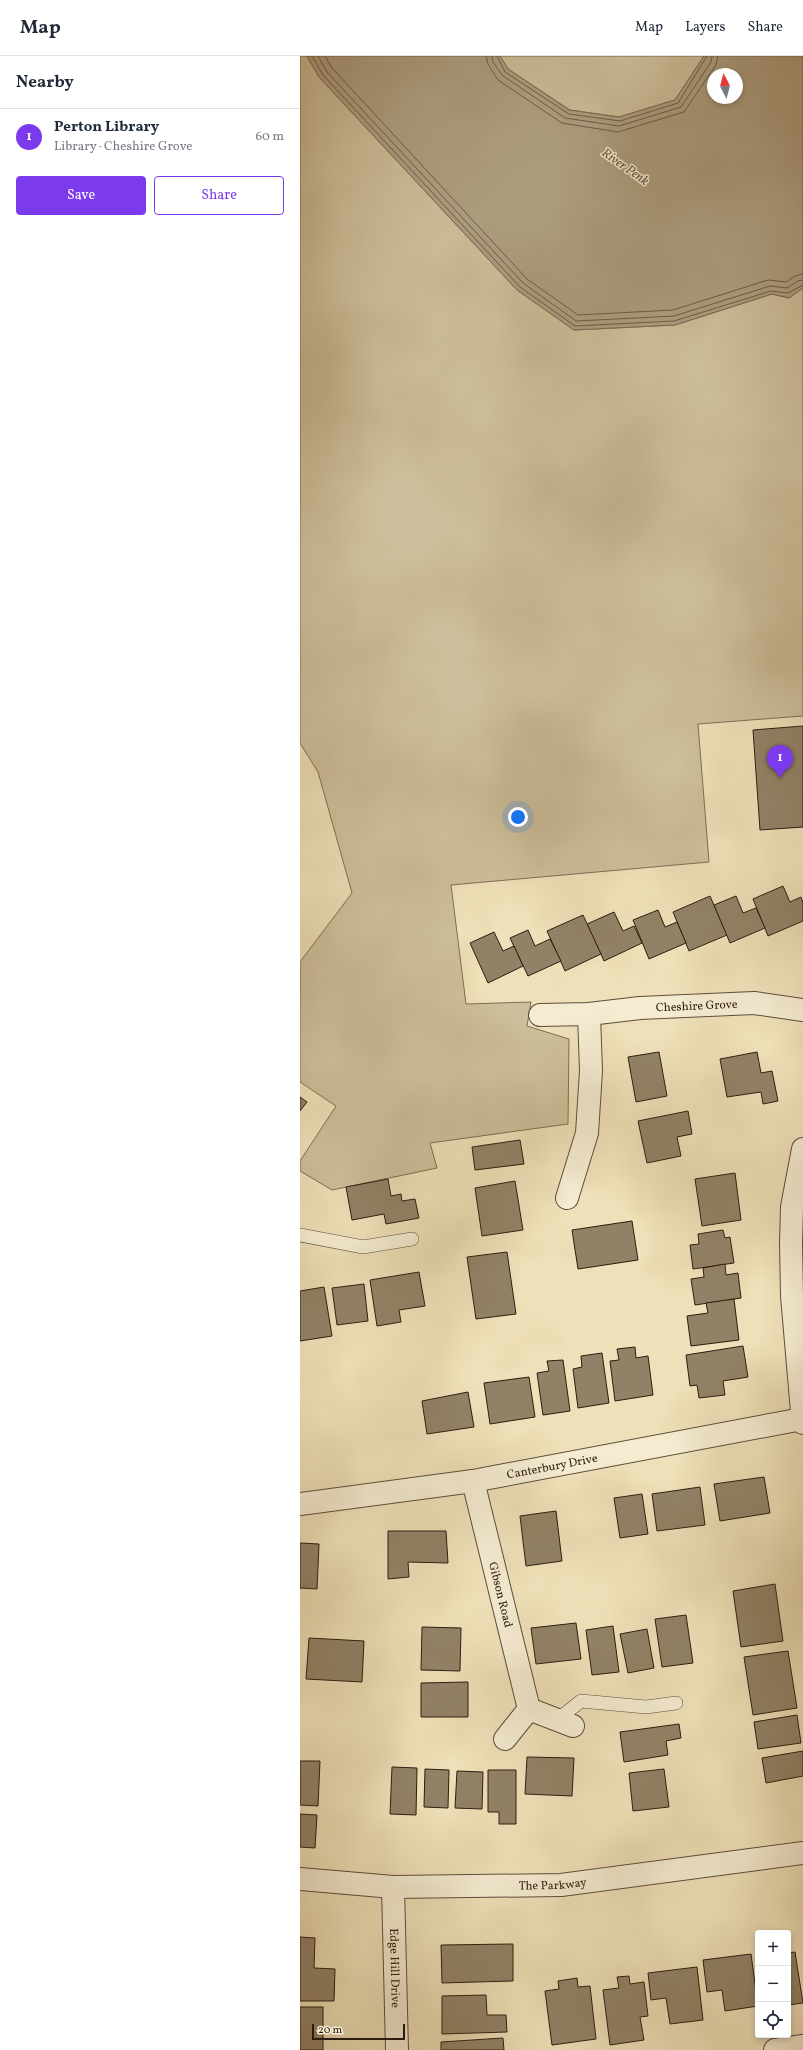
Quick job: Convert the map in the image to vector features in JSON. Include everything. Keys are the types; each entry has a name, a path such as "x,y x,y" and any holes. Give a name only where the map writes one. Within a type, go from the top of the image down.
{"street":[{"name":"Cheshire Grove","path":"540,1015 589,1014 640,1008 754,1003 803,1010"},
{"path":"567,1198 587,1133 591,1071 589,1014"},
{"path":"803,1149 792,1207 791,1243 792,1296 803,1421"},
{"name":"Canterbury Drive","path":"301,1498 473,1481 803,1421"},
{"name":"Gibson Road","path":"473,1481 529,1709"},
{"path":"505,1739 529,1709 565,1723"},
{"name":"The Parkway","path":"300,1879 393,1886 561,1885 803,1853"},
{"name":"Edge Hill Drive","path":"393,1886 397,2050"},
{"path":"775,2050 803,2046"}],"lane":[{"path":"300,1235 362,1247 412,1239"},
{"path":"565,1723 581,1701 646,1707 676,1703"}],"shaded area":[{"path":"300,56 307,56 319,77 517,290 574,330 675,325 772,294 789,298 803,288 803,716 698,724 709,862 451,885 466,1004 531,1002 527,1026 569,1039 568,1124 430,1143 437,1168 332,1190 300,1171 300,1161 336,1106 300,1082 300,962 352,893 318,772 300,743"},
{"path":"500,56 704,56 675,100 619,117 570,110 508,69"}],"water":[{"name":"River Penk","path":"307,56 500,56 508,69 569,110 619,117 675,100 704,56 803,56 803,288 789,298 772,294 675,325 574,330 517,290 319,77"}],"building":[{"path":"803,726 803,827 760,830 753,730"},
{"path":"783,886 790,902 801,897 803,903 803,921 768,936 753,899"},
{"path":"710,896 727,935 689,951 673,912"},
{"path":"736,896 743,913 756,908 765,928 730,943 714,905"},
{"path":"658,910 665,927 677,922 686,943 649,959 633,920"},
{"path":"614,912 623,931 634,926 642,943 604,961 587,924"},
{"path":"583,915 601,954 565,971 547,931"},
{"path":"528,930 535,946 550,939 561,961 528,976 510,938"},
{"path":"494,932 503,951 514,946 523,966 488,983 470,943"},
{"path":"659,1052 667,1096 636,1102 628,1057"},
{"path":"757,1052 761,1073 772,1071 778,1101 763,1104 761,1092 727,1097 720,1059"},
{"path":"300,1097 307,1102 300,1111"},
{"path":"688,1111 692,1134 677,1137 681,1156 647,1163 638,1121"},
{"path":"520,1140 524,1164 475,1170 472,1147"},
{"path":"735,1173 741,1220 702,1226 695,1179"},
{"path":"388,1179 391,1196 401,1194 402,1201 415,1199 419,1218 386,1224 384,1214 352,1220 346,1187"},
{"path":"515,1181 523,1230 482,1236 475,1188"},
{"path":"632,1221 638,1260 578,1269 572,1230"},
{"path":"723,1230 725,1238 730,1237 734,1263 693,1269 690,1245 699,1244 698,1234"},
{"path":"507,1252 516,1314 476,1319 467,1257"},
{"path":"725,1264 726,1275 738,1273 741,1298 695,1305 691,1279 704,1277 703,1268"},
{"path":"419,1272 425,1306 399,1310 401,1322 377,1326 370,1280"},
{"path":"364,1284 368,1321 337,1325 332,1288"},
{"path":"324,1287 332,1336 300,1341 300,1291"},
{"path":"734,1299 739,1340 691,1346 687,1316 708,1313 706,1303"},
{"path":"743,1346 748,1377 723,1381 725,1395 699,1398 697,1385 690,1386 686,1355"},
{"path":"635,1347 636,1358 648,1356 653,1395 615,1401 610,1361 619,1360 617,1349"},
{"path":"602,1353 609,1403 578,1408 573,1369 582,1367 581,1356"},
{"path":"563,1360 570,1411 543,1415 537,1373 549,1371 547,1361"},
{"path":"529,1377 535,1417 490,1424 484,1383"},
{"path":"468,1392 474,1427 427,1434 422,1401"},
{"path":"764,1477 770,1513 720,1521 714,1484"},
{"path":"700,1487 705,1525 657,1531 652,1494"},
{"path":"642,1494 648,1534 620,1538 614,1498"},
{"path":"556,1511 562,1561 526,1566 520,1516"},
{"path":"388,1531 446,1531 448,1563 408,1562 409,1577 388,1579"},
{"path":"300,1543 319,1544 317,1589 300,1588"},
{"path":"775,1584 783,1641 741,1647 733,1591"},
{"path":"686,1615 693,1663 662,1667 655,1619"},
{"path":"576,1623 581,1659 536,1664 531,1628"},
{"path":"613,1626 619,1672 592,1675 586,1630"},
{"path":"422,1627 461,1628 460,1671 421,1670"},
{"path":"647,1629 654,1668 628,1673 620,1634"},
{"path":"309,1638 364,1641 362,1682 306,1679"},
{"path":"788,1651 797,1708 753,1715 744,1657"},
{"path":"468,1682 468,1717 421,1717 421,1683"},
{"path":"797,1715 801,1743 758,1749 754,1722"},
{"path":"679,1724 681,1738 666,1741 668,1755 624,1762 620,1732"},
{"path":"803,1751 803,1776 766,1783 762,1758"},
{"path":"527,1757 574,1758 572,1796 525,1794"},
{"path":"300,1761 320,1761 318,1806 300,1805"},
{"path":"392,1767 417,1768 416,1815 390,1814"},
{"path":"425,1769 449,1770 448,1808 424,1807"},
{"path":"664,1769 669,1807 633,1811 629,1773"},
{"path":"488,1770 516,1770 516,1824 499,1824 499,1812 488,1812"},
{"path":"457,1771 483,1772 482,1809 455,1808"},
{"path":"300,1814 317,1815 315,1848 300,1847"},
{"path":"300,1937 315,1938 314,1968 335,1969 334,2001 300,2001"},
{"path":"513,1944 513,1981 442,1983 441,1945"},
{"path":"795,1952 803,2003 791,2005 791,1966 791,1953"},
{"path":"751,1954 755,1984 755,2006 725,2011 722,1990 707,1992 703,1960"},
{"path":"697,1967 703,2020 670,2024 666,1998 651,2000 648,1973"},
{"path":"629,1976 630,1984 644,1982 648,2016 640,2017 644,2040 610,2045 603,1990 619,1988 617,1977"},
{"path":"577,1978 578,1987 590,1986 596,2039 552,2045 545,1991 559,1989 558,1981"},
{"path":"486,1995 487,2015 506,2015 507,2032 442,2034 442,1996"},
{"path":"300,2007 323,2007 323,2050 300,2050"},
{"path":"503,2038 504,2050 441,2050 441,2042"}],"place":[{"name":"Perton Library","path":"780,778"}]}
